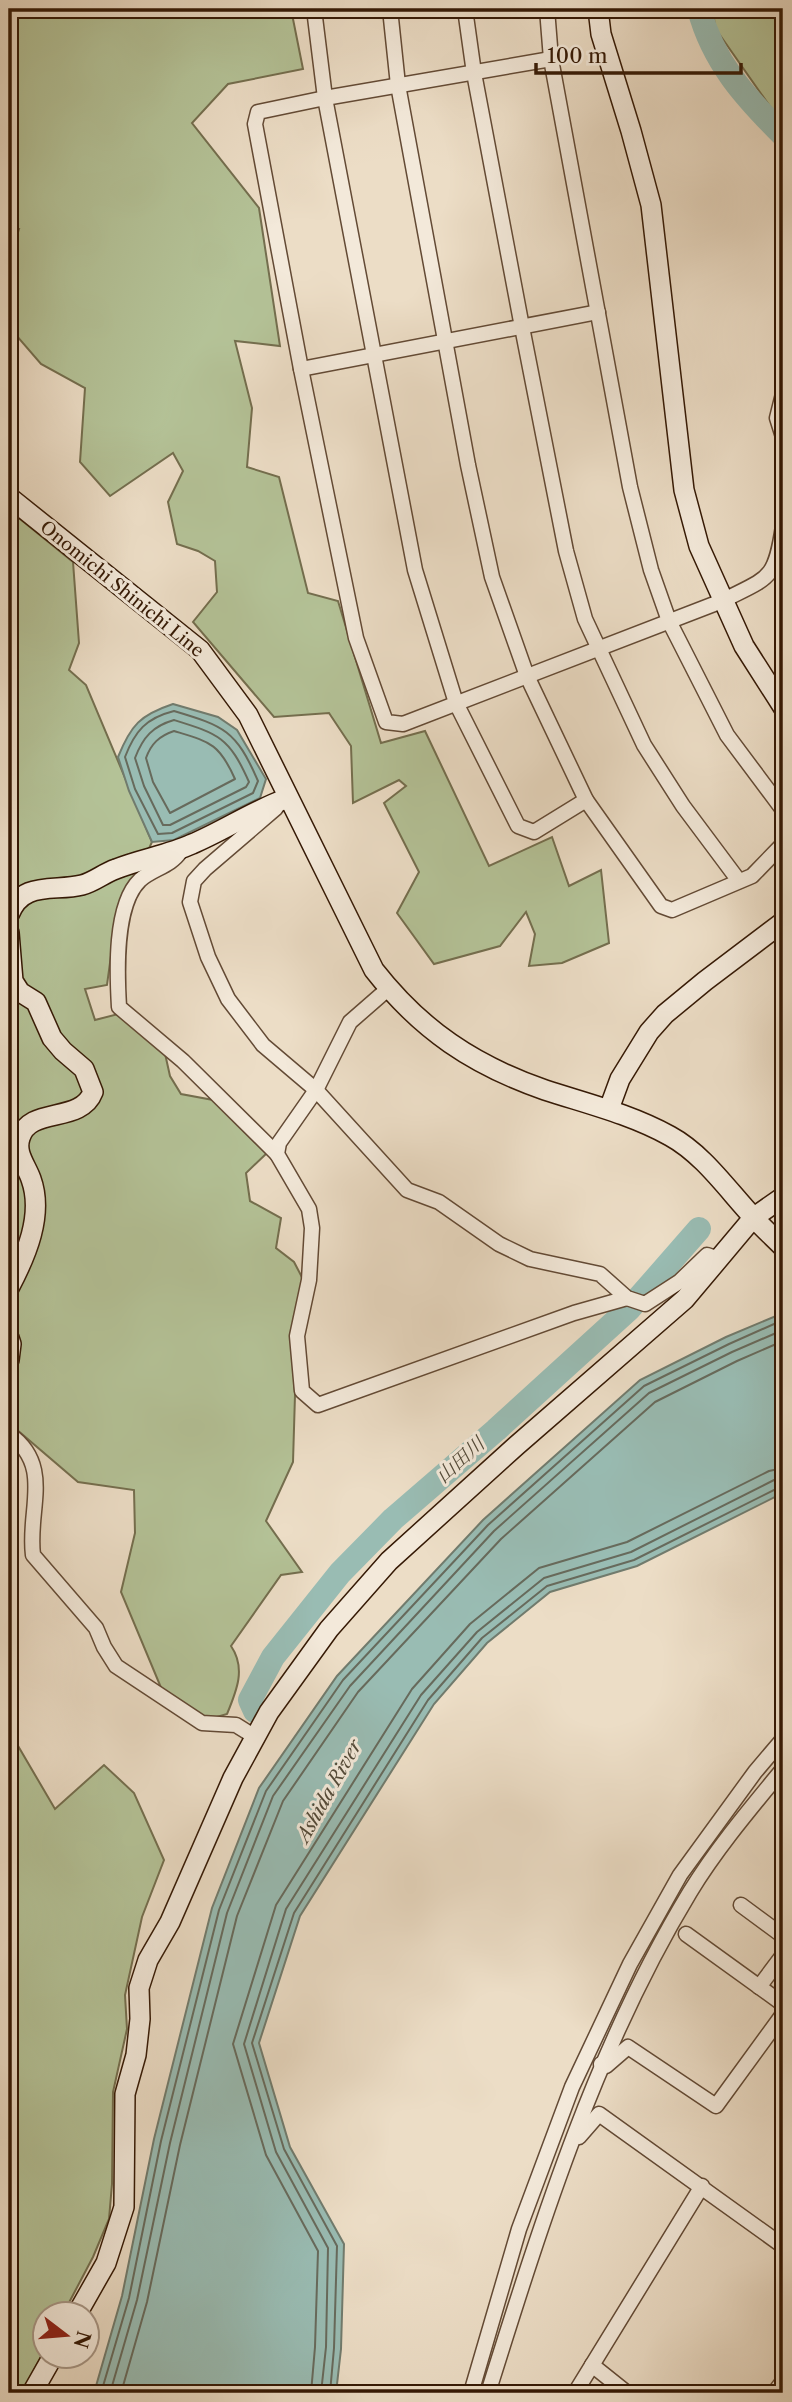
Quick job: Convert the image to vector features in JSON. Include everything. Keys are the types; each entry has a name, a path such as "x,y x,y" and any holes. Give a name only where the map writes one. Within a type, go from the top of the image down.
{"street":[{"path":"314,9 325,98 415,570 456,703 518,826 534,832 586,800"},
{"path":"390,9 398,85 468,465 492,577 527,676 586,800 662,906 672,910 752,876 783,844"},
{"path":"465,9 474,73 566,551 585,618 644,745 683,806 739,881"},
{"path":"547,9 551,59 597,312 630,487 651,570 669,621 727,735 783,810"},
{"path":"598,9 601,34 632,131 651,205 684,490 699,546 722,601 744,646 783,707"},
{"path":"551,59 258,112 255,124 301,369 356,638 386,722 403,724 722,601 769,577 779,556 783,526"},
{"path":"301,369 597,312"},
{"path":"783,394 777,418 783,438"},
{"name":"Onomichi Shinichi Line","path":"9,497 201,650 248,715 374,970 422,1023 482,1064 544,1089 641,1121 673,1138 724,1183 753,1218 777,1240"},
{"path":"9,915 13,903 26,894 47,887 82,885 115,869 183,849 259,808 288,798"},
{"path":"288,798 205,869 194,881 190,901 208,957 228,999 263,1045 316,1090 407,1190 439,1202 499,1244 530,1259 600,1274 627,1298 645,1304 679,1282 707,1255 719,1259"},
{"path":"183,849 175,859 150,871 126,899 117,966 119,1007 183,1061 276,1154 309,1209 312,1227 309,1280 297,1336 302,1391 318,1405 574,1313 627,1298"},
{"path":"609,1109 620,1079 649,1032 665,1014 783,922"},
{"path":"9,933 13,981 20,992 36,1002 52,1038 84,1069 93,1091 90,1101 79,1109 25,1126 19,1139 20,1155 31,1179 35,1197 32,1231 25,1258 9,1288"},
{"path":"276,1154 279,1143 316,1090 350,1022 389,988"},
{"path":"85,2300 106,2263 124,2207 125,2094 136,2055 140,2019 139,1988 148,1960 170,1922 233,1778 269,1712 329,1629 389,1561 685,1299 753,1218 783,1197"},
{"path":"9,1338 9,1360"},
{"path":"9,1434 23,1444 37,1479 31,1540 33,1555 96,1628 116,1665 202,1723 236,1725 257,1738"},
{"path":"471,2393 519,2229 572,2087 630,1964 680,1875 755,1772 783,1739"},
{"path":"488,2393 546,2211 601,2064 654,1955 691,1891 727,1837 783,1769"},
{"path":"741,1905 783,1936"},
{"path":"686,1934 783,2004"},
{"path":"759,1987 783,1955"},
{"path":"601,2064 607,2066 628,2047 716,2106 783,2014"},
{"path":"571,2146 599,2113 783,2245"},
{"path":"575,2393 702,2186"},
{"path":"592,2365 626,2393"},
{"path":"32,2393 45,2370"},
{"path":"774,2393 783,2381"}],"green space":[{"path":"9,9 291,9 303,69 228,84 192,123 259,208 280,346 235,341 252,408 247,467 279,477 308,593 338,601 381,743 425,731 489,866 552,837 569,886 601,870 609,943 562,963 529,966 535,934 526,912 500,946 434,964 397,913 419,872 384,803 406,786 399,780 353,803 351,746 329,713 274,717 193,622 217,592 215,561 198,551 177,544 168,502 183,471 173,453 110,496 80,462 85,388 41,364 9,327 9,261 19,229 9,229"},
{"path":"713,9 783,9 783,125 715,28"},
{"path":"9,510 73,562 79,643 69,670 86,685 152,842 116,919 107,985 85,989 95,1020 122,1013 164,1049 170,1076 181,1094 213,1100 267,1153 246,1173 250,1201 281,1218 276,1248 294,1262 305,1283 292,1344 295,1395 293,1462 266,1521 302,1572 281,1575 231,1646 238,1663 237,1688 227,1714 210,1719 162,1690 121,1592 135,1533 134,1490 78,1482 9,1423"},
{"path":"9,1736 14,1739 55,1809 104,1765 134,1793 164,1860 142,1917 125,1995 127,2029 113,2092 109,2219 70,2300 32,2300 34,2370 22,2393 9,2393"}],"water":[{"path":"173,704 218,717 237,730 266,779 260,798 174,840 152,842 129,791 118,757 127,737 138,723 152,712"},
{"name":"Ashida River","path":"783,1313 783,1493 637,1566 550,1592 487,1643 434,1704 300,1916 259,2043 290,2147 344,2244 341,2349 336,2393 94,2393 122,2296 154,2139 212,1908 259,1788 337,1676 483,1520 640,1380 726,1337"}],"waterway":[{"name":"山田川","path":"699,9 713,46 732,78 783,135"},
{"name":"山田川","path":"255,1711 250,1700 273,1657 340,1573 393,1519 629,1309 699,1229"}]}
